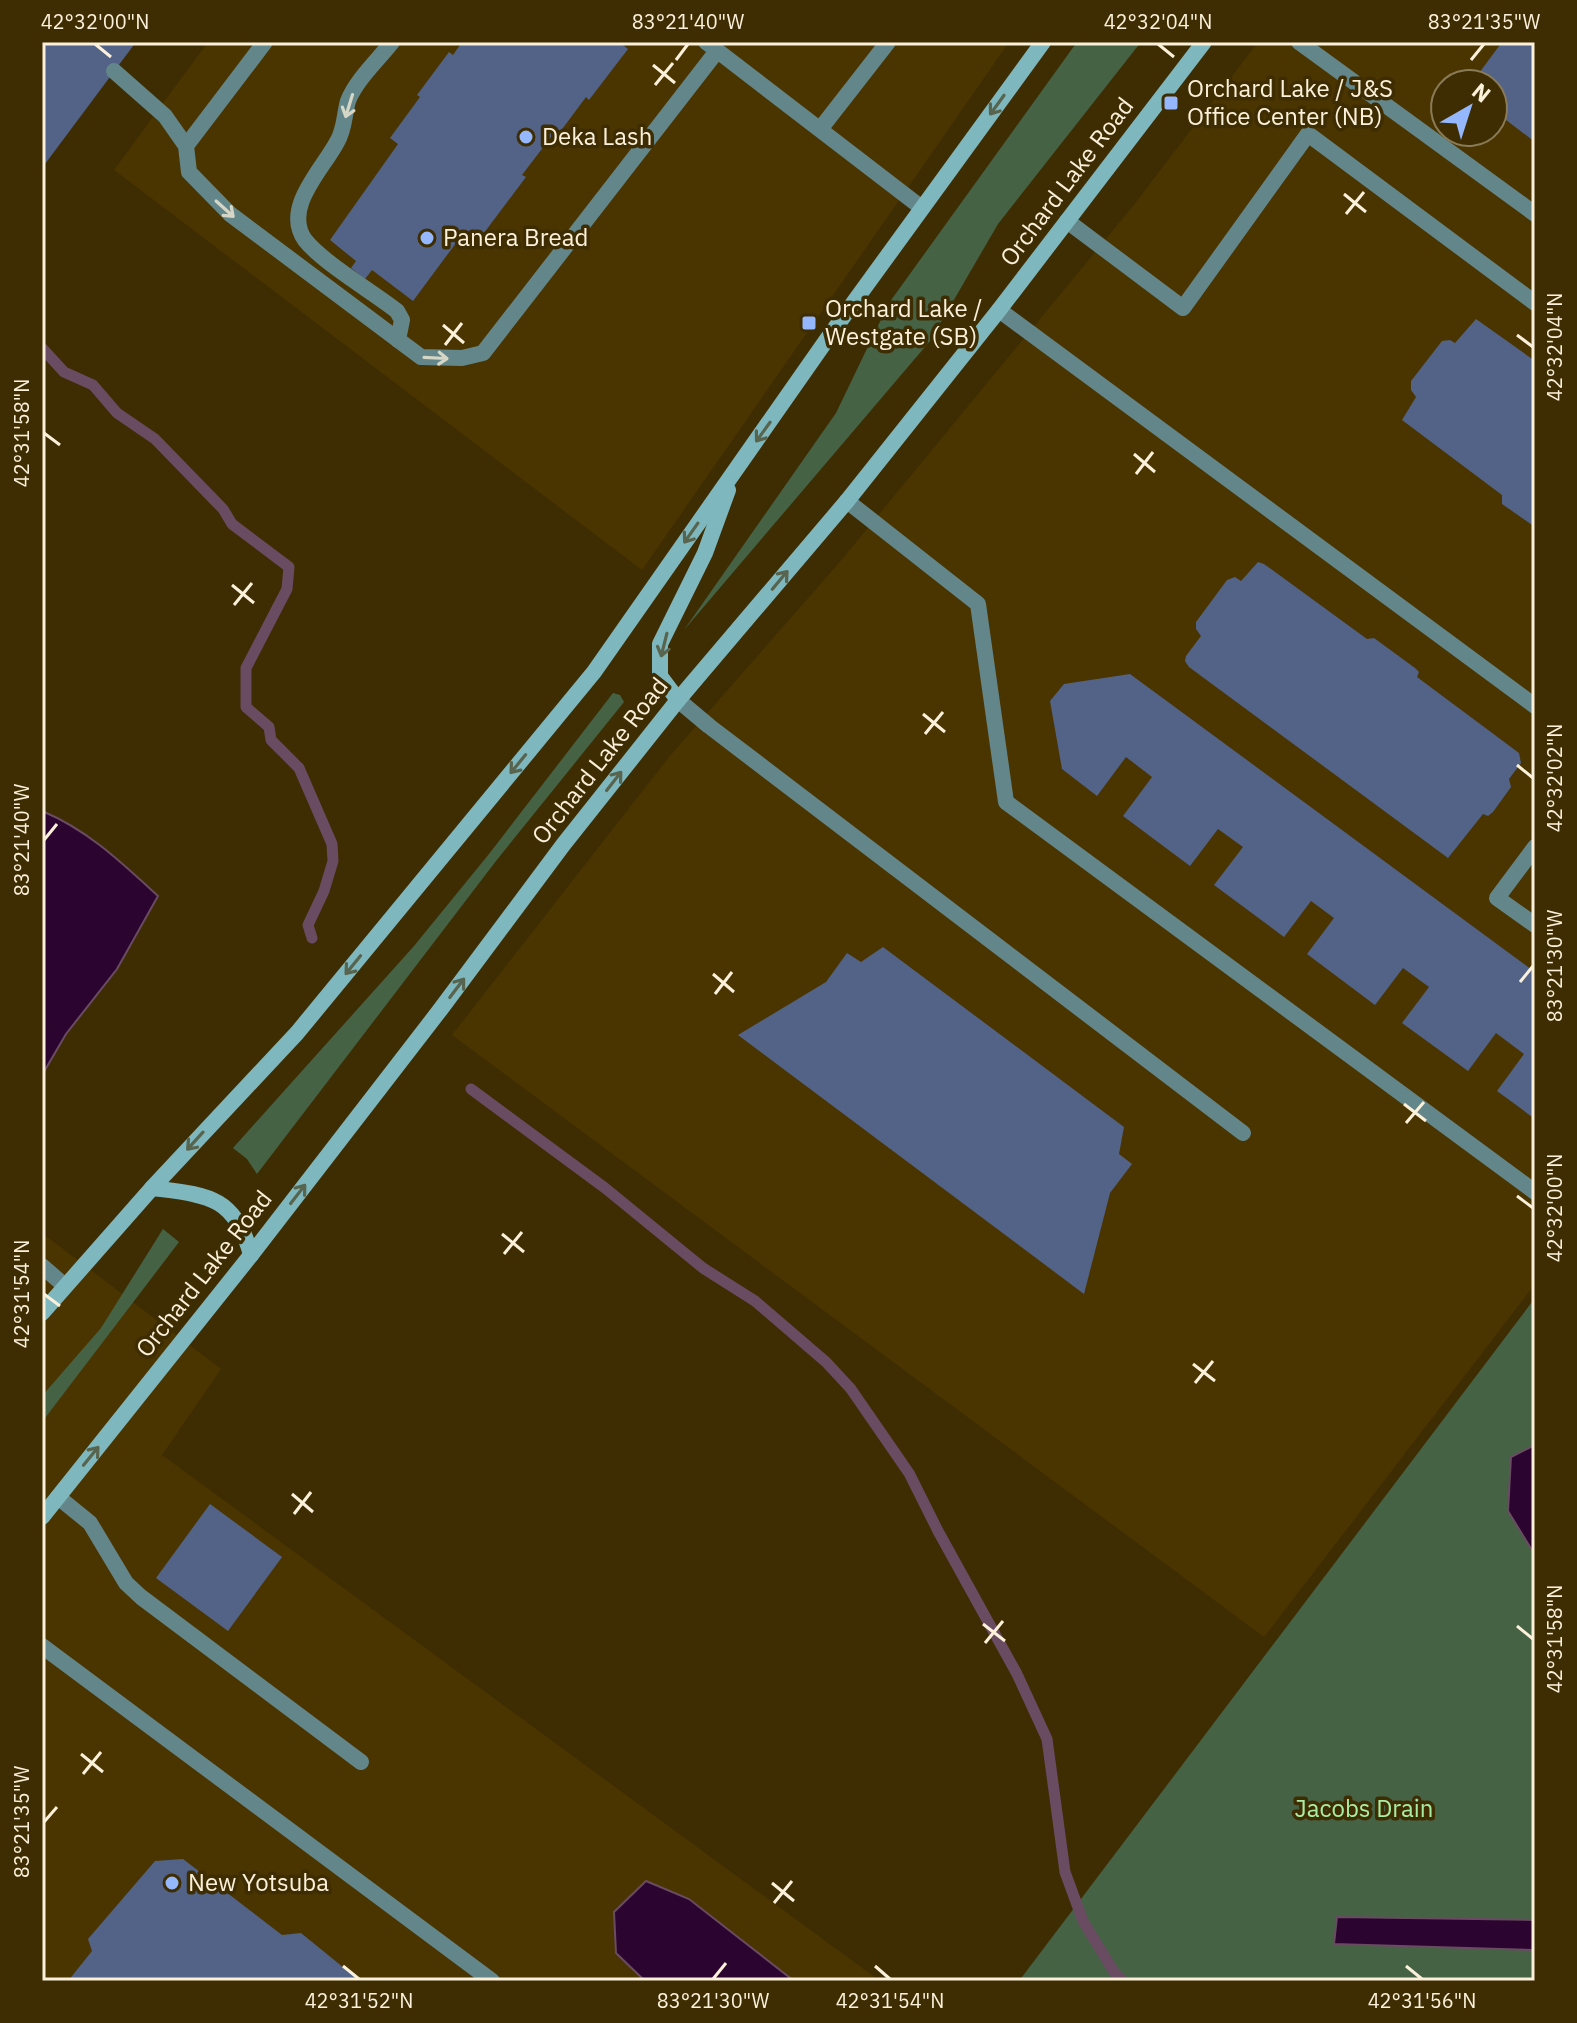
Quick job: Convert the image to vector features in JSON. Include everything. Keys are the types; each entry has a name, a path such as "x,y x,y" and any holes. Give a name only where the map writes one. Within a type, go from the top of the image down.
{"main road":[{"path":"42,1313 152,1188 297,1033 584,684 1043,42"},
{"name":"Orchard Lake Road","path":"42,1517 251,1255 563,845 678,700 847,501 999,310 1204,42"},
{"path":"678,700 660,676 660,644 705,553 736,470"},
{"path":"152,1188 207,1195 228,1211 244,1232 251,1255"}],"lane":[{"path":"186,146 265,42"},
{"path":"392,42 349,100 338,141 302,200 298,217 304,239 318,253 397,311 402,320 398,340"},
{"path":"821,128 888,42"},
{"path":"1299,42 1535,214"},
{"path":"114,71 158,109 186,146 189,172 230,214 421,357 462,358 483,353 712,46 922,208"},
{"path":"1067,221 1183,308 1308,134 1535,303"},
{"path":"999,310 1535,706"},
{"path":"847,501 978,604 1006,802 1535,1192"},
{"path":"678,700 1243,1133"},
{"path":"1535,847 1497,898 1535,925"},
{"path":"42,1266 65,1286"},
{"path":"58,1497 90,1523 126,1583 141,1597 361,1762"},
{"path":"42,1646 492,1981"}],"shaded area":[{"path":"208,42 1009,42 642,570 114,170"},
{"path":"1258,42 1535,42 1535,1284 1264,1637 452,1035 669,757 838,564 1133,206"},
{"path":"42,811 89,838 158,896 117,969 66,1034 42,1075"},
{"path":"42,1233 221,1369 162,1455 880,1981 42,1981"},
{"path":"1535,1445 1535,1555 1508,1511 1511,1457"},
{"path":"646,1881 689,1899 794,1981 645,1981 616,1953 614,1912"},
{"path":"1337,1917 1535,1920 1535,1950 1334,1944"}],"green space":[{"path":"1077,42 1141,42 998,224 930,341 684,630 836,413 889,303"},
{"path":"613,693 620,695 624,702 496,861 257,1174 247,1159 233,1148 414,946"},
{"path":"163,1229 179,1242 42,1422 42,1396 101,1328"},
{"name":"Jacobs Drain","path":"1535,1298 1535,1981 1019,1981"}],"building":[{"path":"42,42 136,42 42,168"},
{"path":"462,42 619,42 628,49 589,100 586,97 557,136 554,133 522,175 526,177 472,249 463,243 460,246 456,243 413,301 372,270 365,279 351,268 356,261 330,240 398,144 390,138 420,97 417,95 449,52 453,55"},
{"path":"1502,42 1535,42 1535,142 1509,122 1509,68 1483,68"},
{"path":"1476,319 1535,361 1535,527 1502,504 1502,495 1402,420 1416,397 1411,390 1411,381 1442,341 1455,343"},
{"path":"1258,562 1367,639 1374,638 1415,668 1419,672 1417,677 1519,753 1521,763 1509,779 1511,787 1493,812 1488,816 1483,814 1448,858 1189,667 1185,661 1201,636 1196,622 1227,580 1235,577 1241,581"},
{"path":"1130,674 1535,972 1535,1119 1497,1091 1524,1054 1496,1033 1468,1071 1402,1023 1429,987 1403,968 1375,1005 1307,954 1334,918 1311,901 1284,937 1214,885 1243,847 1218,829 1190,866 1123,816 1152,777 1126,757 1097,796 1062,769 1050,701 1064,684"},
{"path":"883,947 1124,1127 1119,1154 1132,1164 1110,1193 1084,1294 738,1035 826,982 847,953 861,962"},
{"path":"210,1504 282,1557 228,1631 156,1578"},
{"path":"183,1859 282,1935 301,1933 360,1981 68,1981 92,1951 88,1939 155,1861"}],"waterway":[{"path":"42,348 64,372 93,385 117,413 155,439 223,509 232,524 289,567 287,589 246,668 246,707 269,727 271,740 299,768 332,844 333,861 324,891 308,925 312,938"},
{"path":"471,1089 605,1188 703,1268 755,1301 826,1362 851,1389 909,1473 1017,1674 1047,1739 1065,1872 1083,1921 1114,1972 1123,1981"}],"place":[{"name":"Orchard Lake / J&S Office Center (NB)","path":"1171,103"},
{"name":"Deka Lash","path":"526,137"},
{"name":"Panera Bread","path":"427,238"},
{"name":"Orchard Lake / Westgate (SB)","path":"809,323"},
{"name":"New Yotsuba","path":"172,1883"}]}
